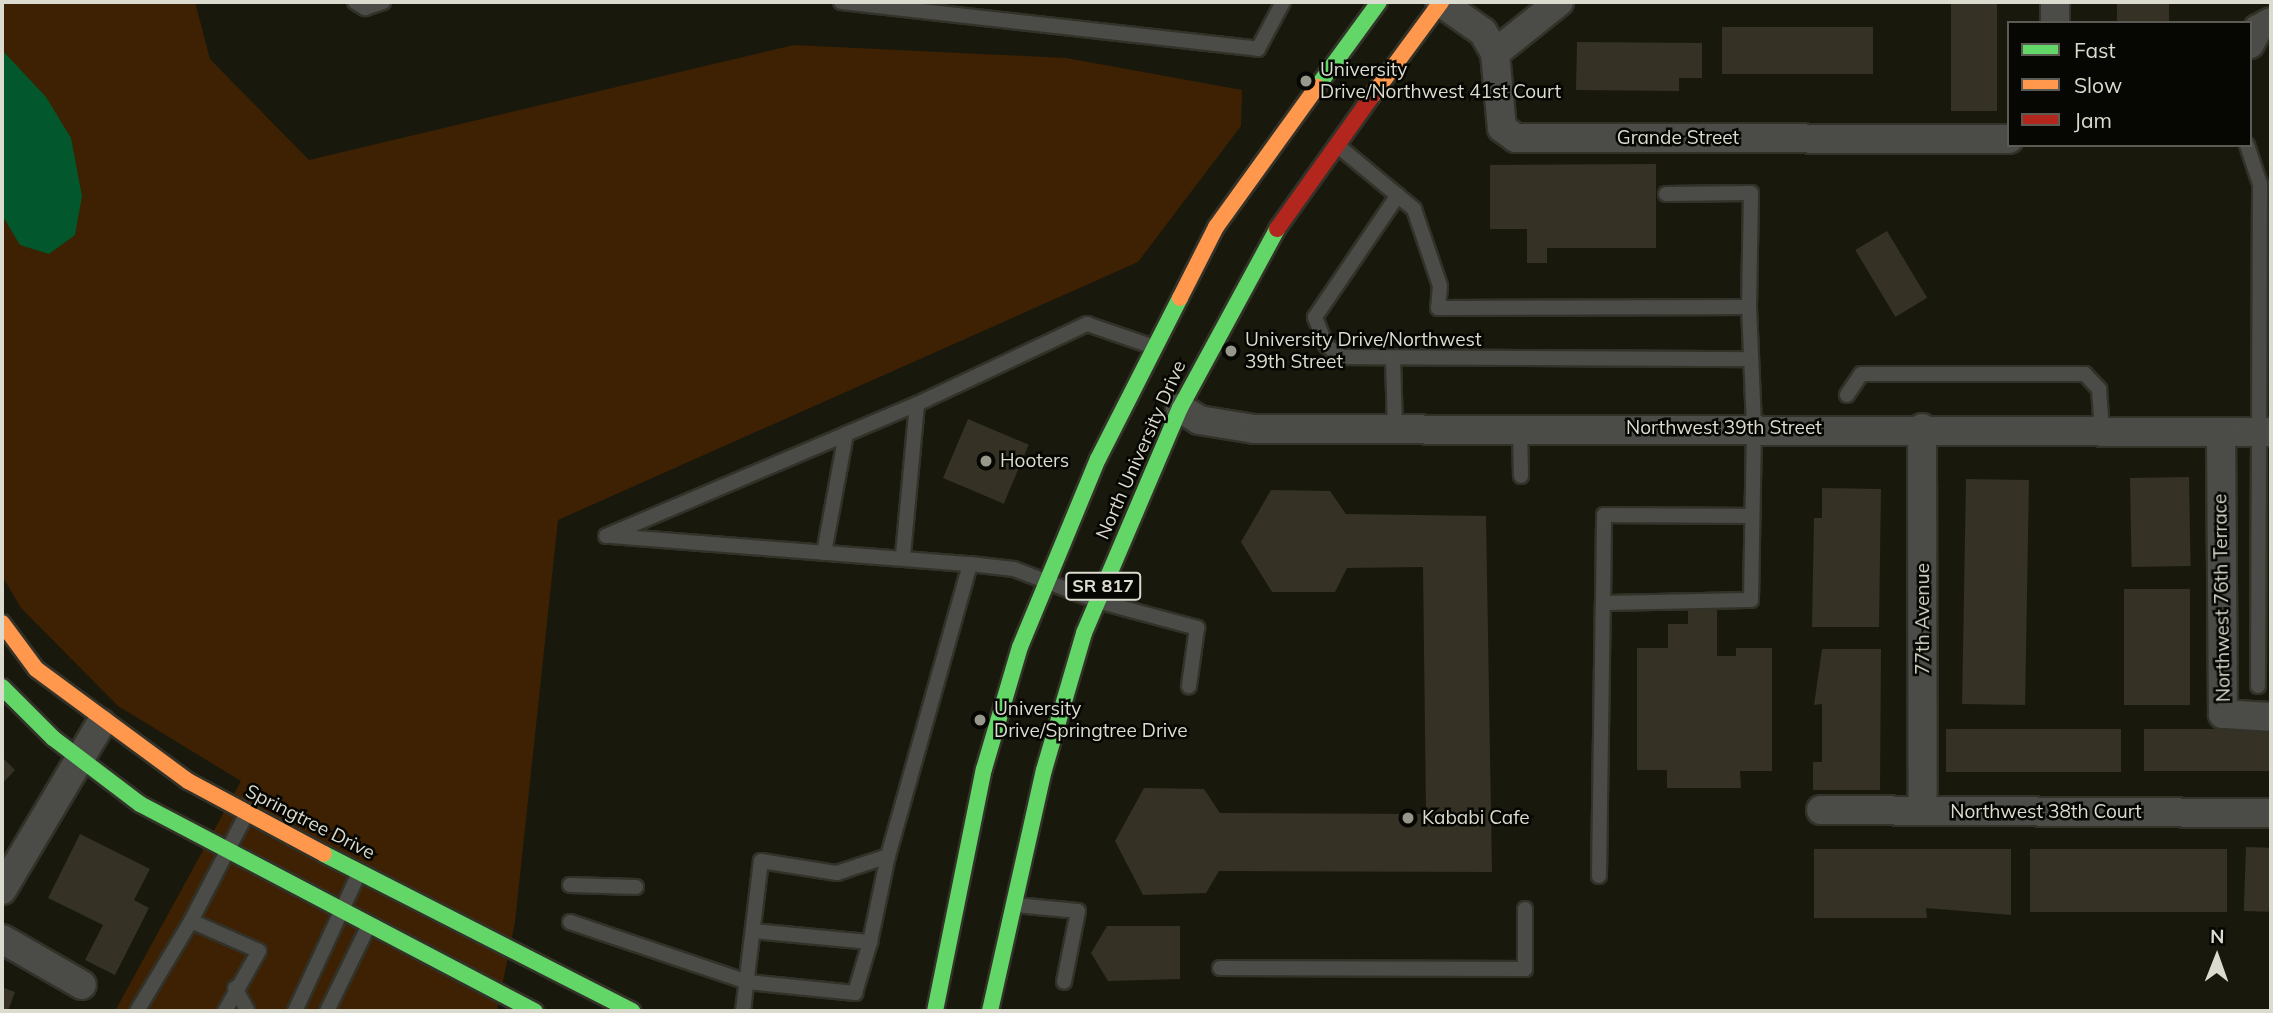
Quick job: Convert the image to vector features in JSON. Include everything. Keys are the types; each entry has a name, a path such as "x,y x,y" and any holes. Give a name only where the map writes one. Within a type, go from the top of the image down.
{"main road":[{"name":"North University Drive","path":"935,1011 984,769 1047,581 1151,346 1216,228 1379,2"},
{"name":"North University Drive","path":"990,1011 1044,770 1097,601 1180,408 1279,224 1335,142 1441,2"},
{"path":"1377,85 1377,62 1404,26 1398,9"},
{"name":"Springtree Drive","path":"2,623 36,669 101,723 246,815 632,1011"},
{"path":"2,687 140,804 230,855 535,1011"}],"street":[{"path":"1441,2 1483,32 1495,53 1559,2"},
{"path":"2055,2 2055,21"},
{"path":"2252,40 2258,29 2271,22"},
{"name":"Grande Street","path":"1495,53 1498,111 1503,128 1516,138 2007,139"},
{"name":"Northwest 39th Street","path":"1180,408 1199,420 1254,429 1922,428 2267,432"},
{"name":"77th Avenue","path":"1922,428 1923,811"},
{"name":"Northwest 76th Terrace","path":"2221,432 2223,714 2271,717"},
{"path":"2,890 79,755 101,723"},
{"name":"Northwest 38th Court","path":"1821,810 2271,813"},
{"path":"2,939 82,985"}],"lane":[{"path":"355,2 365,8 383,2"},
{"path":"841,2 1258,49 1283,2"},
{"path":"1335,142 1414,209 1440,286 1438,308 1749,307"},
{"path":"2248,147 2260,184 2267,432 2259,686"},
{"path":"1602,603 1751,600 1754,428 1749,307 1751,193 1666,194"},
{"path":"1398,195 1315,317 1326,345 1342,358 1751,359"},
{"path":"1151,346 1087,324 917,404 606,536 824,553 903,556 970,564 1047,581 1097,601 1197,628 1189,686"},
{"path":"1393,358 1395,429"},
{"path":"1847,394 1861,374 2085,374 2099,389 2102,431"},
{"path":"903,556 917,404"},
{"path":"1520,429 1521,476"},
{"path":"824,553 846,434"},
{"path":"1599,876 1604,515 1752,516"},
{"path":"570,922 747,982 855,993 870,942 888,856 970,564"},
{"path":"137,1011 230,855 246,815"},
{"path":"743,1011 761,861 837,873 888,856"},
{"path":"295,1011 360,871"},
{"path":"327,1011 386,884"},
{"path":"570,885 636,887"},
{"path":"1012,904 1078,911 1064,982"},
{"path":"1220,968 1525,969 1525,909"},
{"path":"191,921 259,951 235,988 225,1011"},
{"path":"753,931 870,942"},
{"path":"235,988 248,1011"}],"shaded area":[{"path":"2,2 195,2 210,59 309,160 794,45 1066,58 1242,90 1241,126 1138,262 558,520 515,922 497,1011 115,1011 241,781 118,706 21,608 2,576"},
{"path":"2,50 46,97 71,138 82,196 75,235 49,254 20,245 2,215"}],"building":[{"path":"1951,2 1997,2 1997,111 1951,111"},
{"path":"2117,2 2169,2 2169,21 2117,21"},
{"path":"1722,27 1873,27 1873,74 1722,74"},
{"path":"1577,42 1702,43 1702,78 1679,78 1679,91 1576,90"},
{"path":"1656,164 1656,248 1547,248 1547,263 1527,263 1527,229 1490,229 1490,165"},
{"path":"1887,231 1927,298 1895,317 1855,250"},
{"name":"Hooters","path":"968,419 1029,445 1004,504 943,478"},
{"path":"2189,477 2191,566 2132,567 2130,478"},
{"path":"1966,479 2029,480 2025,705 1962,704"},
{"path":"1822,488 1881,489 1879,627 1812,627 1814,518 1822,518"},
{"path":"1271,490 1330,491 1346,514 1486,516 1492,872 1219,871 1206,893 1143,895 1115,841 1144,788 1204,789 1220,813 1426,814 1423,567 1347,568 1335,592 1272,592 1241,542"},
{"path":"2124,589 2190,589 2190,705 2124,705"},
{"path":"1688,610 1717,610 1717,656 1736,656 1736,648 1772,648 1772,771 1740,771 1741,788 1667,788 1667,770 1637,770 1637,648 1668,648 1668,624 1688,624"},
{"path":"1822,649 1881,649 1880,790 1813,790 1813,762 1822,762 1822,704 1814,705"},
{"path":"1946,729 2121,729 2121,772 1946,772"},
{"path":"2144,729 2271,729 2271,771 2144,771"},
{"path":"2,757 15,770 2,784"},
{"path":"80,834 150,869 134,900 149,908 115,975 85,960 103,925 48,898"},
{"path":"2246,847 2271,848 2269,912 2244,911"},
{"path":"1814,849 2011,849 2011,915 1926,908 1927,918 1814,918"},
{"path":"2030,849 2227,849 2227,912 2030,912"},
{"path":"1107,926 1180,926 1180,979 1108,981 1091,953"},
{"path":"2,987 15,992 8,1011 2,1011"}],"traffic: fast":[{"path":"1317,87 1379,2"},
{"path":"990,1011 1044,770 1084,633 1180,408 1277,229"},
{"path":"935,1011 984,769 1020,647 1098,459 1180,298"},
{"path":"2,687 53,738 140,804 535,1011"},
{"path":"324,854 632,1011"}],"traffic: slow":[{"path":"1372,96 1441,2"},
{"path":"1180,298 1216,227 1317,87"},
{"path":"2,623 36,669 188,781 324,854"}],"traffic: jam":[{"path":"1277,229 1372,96"}],"place":[{"name":"University Drive/Northwest 41st Court","path":"1306,81"},
{"name":"University Drive/Northwest 39th Street","path":"1231,351"},
{"name":"Hooters","path":"986,461"},
{"name":"University Drive/Springtree Drive","path":"980,720"},
{"name":"Kababi Cafe","path":"1408,818"}]}
